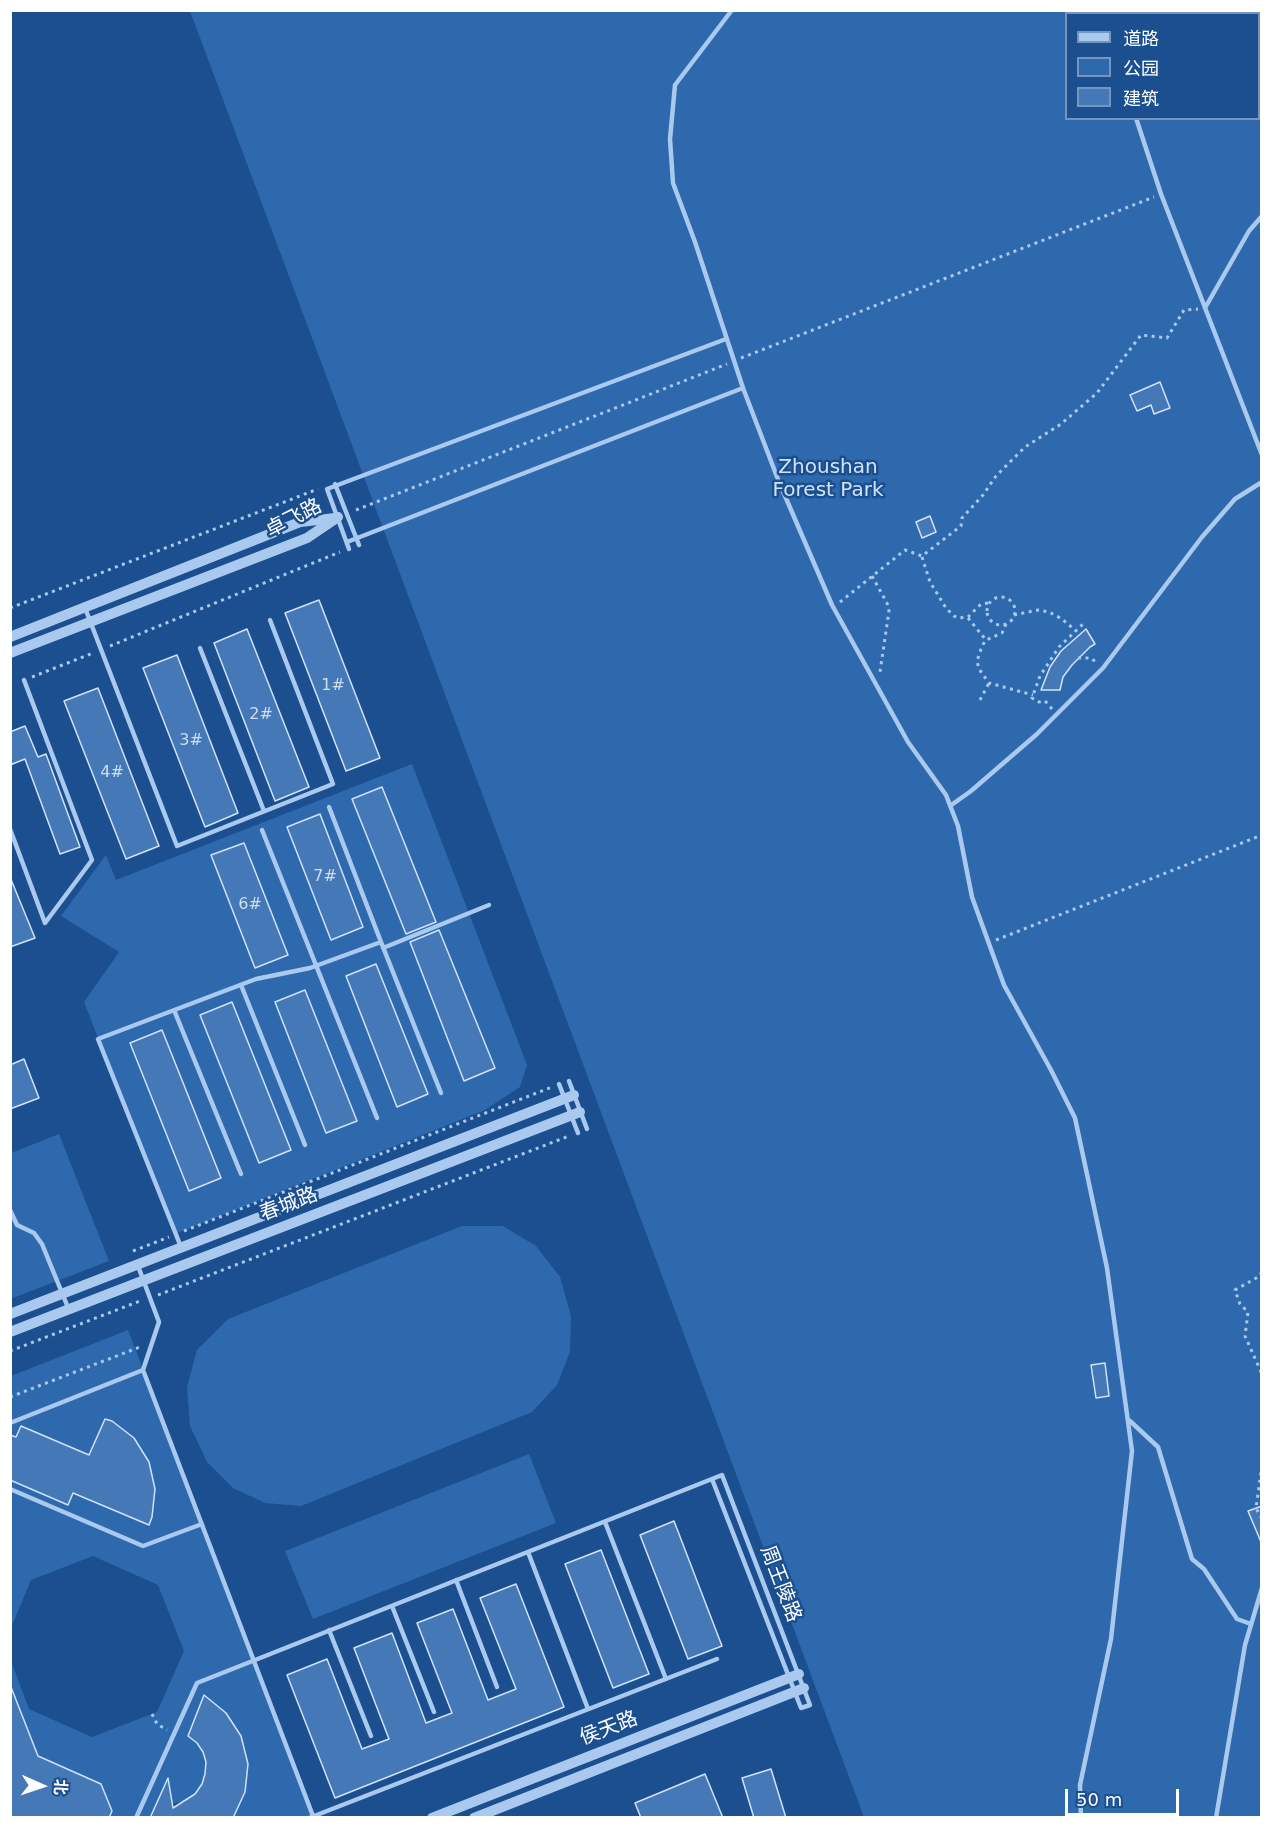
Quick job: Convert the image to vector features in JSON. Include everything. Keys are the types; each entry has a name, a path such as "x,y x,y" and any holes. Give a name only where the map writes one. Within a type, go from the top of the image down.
{"street":[{"name":"卓飞路","path":"10,637 300,522 342,516"},
{"name":"卓飞路","path":"10,653 307,538 342,516"},
{"name":"春城路","path":"10,1314 570,1097"},
{"name":"春城路","path":"10,1332 576,1114"},
{"name":"侯天路","path":"432,1818 794,1676"},
{"name":"侯天路","path":"474,1818 799,1690"}],"lane":[{"path":"732,10 675,85 669,139 673,183 695,242 733,362 779,482 834,607 908,742 946,795 958,826 972,897 1004,985 1075,1118 1107,1268 1132,1451 1111,1639 1080,1785 1081,1818"},
{"path":"1137,120 1161,194 1262,455"},
{"path":"1205,308 1249,231 1262,216"},
{"path":"359,545 326,488 726,339"},
{"path":"347,542 743,388"},
{"path":"950,806 988,777 1103,668 1196,546 1235,499 1262,482"},
{"path":"335,485 349,549"},
{"path":"85,608 177,846 333,784 270,620"},
{"path":"200,648 264,812"},
{"path":"10,829 45,923 92,860 24,680"},
{"path":"329,807 441,1093"},
{"path":"262,830 377,1118"},
{"path":"182,1249 98,1039 256,979 315,966 382,945 489,906"},
{"path":"241,985 305,1145"},
{"path":"174,1010 241,1174"},
{"path":"569,1081 578,1133"},
{"path":"559,1084 570,1097 576,1114 587,1129"},
{"path":"10,1210 16,1225 34,1233 42,1244 69,1310"},
{"path":"138,1266 159,1322 143,1370 254,1660 311,1817 717,1659"},
{"path":"10,1423 143,1370"},
{"path":"1129,1421 1158,1447 1192,1559 1204,1569 1237,1619 1251,1624"},
{"name":"周王陵路","path":"712,1479 722,1475 794,1676 799,1690 801,1708 810,1705 799,1690 712,1479"},
{"path":"136,1818 197,1683 712,1479"},
{"path":"10,1489 143,1546 202,1524"},
{"path":"605,1522 666,1679"},
{"path":"528,1552 588,1709"},
{"path":"456,1581 498,1687"},
{"path":"1216,1818 1245,1645 1262,1588"},
{"path":"392,1606 434,1712"},
{"path":"329,1630 371,1736"}],"path":[{"path":"342,516 1161,194"},
{"path":"922,556 961,526 962,518 983,495 996,476 1025,447 1061,424 1097,393 1141,335 1167,338 1184,310 1205,308"},
{"path":"10,608 326,488"},
{"path":"24,680 349,549"},
{"path":"834,607 905,550 922,556"},
{"path":"922,556 930,582 946,608 958,618 968,617 981,604 988,603 996,597 1009,599 1014,606 1014,615"},
{"path":"873,576 889,610 878,688"},
{"path":"988,603 986,612 990,621 999,625 1006,624"},
{"path":"1033,695 989,683 983,677 977,661 986,640 1002,633 1014,615 1038,610 1049,612 1062,619 1076,631"},
{"path":"968,617 986,640"},
{"path":"1057,714 1045,701 1039,702 1032,698 1040,676 1059,647 1083,624"},
{"path":"1078,658 1091,658 1103,668"},
{"path":"980,700 989,683"},
{"path":"988,943 1262,836"},
{"path":"133,1251 559,1084"},
{"path":"10,1351 578,1133"},
{"path":"1262,1272 1258,1277 1235,1290 1240,1304 1248,1312 1245,1336 1262,1374"},
{"path":"10,1397 153,1342"},
{"path":"1262,1465 1256,1508 1262,1519"},
{"path":"152,1714 157,1724 174,1733"}],"green space":[{"name":"Zhoushan Forest Park","path":"190,11 1261,11 1261,1817 864,1817"},
{"path":"412,764 527,1065 520,1087 485,1110 175,1234 84,1002 119,952 61,916 106,855 116,880","holes":["382,787 434,917 404,929 352,799","320,814 363,926 331,939 287,827","244,843 288,955 256,968 212,855","443,938 495,1068 465,1080 413,950","376,964 428,1094 397,1107 346,976","305,990 357,1120 326,1132 275,1002"]},
{"path":"59,1134 109,1261 13,1298 11,1292 11,1153"},
{"path":"462,1226 503,1226 536,1246 560,1277 571,1316 570,1352 557,1385 532,1412 301,1506 265,1503 233,1488 207,1462 190,1426 187,1387 197,1350 228,1319"},
{"path":"128,1330 313,1816 309,1818 232,1817 248,1764 241,1736 226,1713 204,1696 188,1736 197,1743 206,1762 202,1784 184,1801 172,1804 150,1817 109,1817 112,1811 101,1784 38,1756 11,1685 11,1661 29,1709 92,1737 157,1712 184,1651 158,1585 93,1556 31,1580 11,1628 11,1481 68,1505 73,1493 148,1525 152,1517 155,1489 149,1462 112,1421 104,1419 89,1455 21,1426 16,1437 11,1435 11,1376"},
{"path":"529,1454 556,1523 313,1619 285,1551"}],"building":[{"path":"1160,382 1170,408 1154,414 1151,405 1137,411 1130,395"},
{"path":"930,516 936,532 922,538 916,522"},
{"path":"319,600 380,758 346,771 285,613"},
{"path":"247,629 309,787 275,801 214,643"},
{"path":"1086,629 1095,644 1072,665 1063,677 1060,690 1041,690 1050,667 1061,651"},
{"path":"177,655 238,813 205,827 143,668"},
{"path":"98,688 159,846 126,859 64,701"},
{"path":"25,726 38,757 46,754 80,847 60,854 25,759 10,765 10,732"},
{"path":"382,787 436,922 406,934 352,799"},
{"path":"320,814 363,927 331,940 287,827"},
{"path":"244,843 288,955 255,968 211,855"},
{"path":"10,877 35,938 10,947"},
{"path":"439,930 495,1068 464,1081 410,942"},
{"path":"376,964 428,1094 397,1107 346,976"},
{"path":"305,990 357,1121 326,1133 275,1002"},
{"path":"232,1002 291,1150 259,1163 200,1015"},
{"path":"162,1030 221,1178 189,1191 130,1043"},
{"path":"24,1059 39,1098 10,1109 10,1065"},
{"path":"1105,1363 1109,1396 1096,1398 1091,1365"},
{"path":"105,1419 112,1421 134,1438 149,1462 155,1489 149,1525 73,1493 68,1505 10,1480 10,1435 16,1437 21,1426 89,1455"},
{"path":"1262,1506 1262,1542 1261,1542 1248,1511"},
{"path":"674,1521 722,1646 688,1659 640,1535"},
{"path":"601,1550 649,1674 613,1688 565,1564"},
{"path":"516,1584 564,1707 335,1798 287,1675 327,1659 362,1749 389,1739 354,1648 392,1633 426,1723 452,1713 417,1623 453,1609 488,1700 516,1689 480,1598"},
{"path":"11,1687 38,1756 101,1784 112,1811 109,1818 10,1818"},
{"path":"204,1695 226,1713 241,1736 248,1764 245,1792 233,1818 150,1818 168,1778 173,1808 195,1794 202,1784 206,1762 197,1743 188,1736"},
{"path":"771,1769 786,1818 754,1818 742,1778"},
{"path":"705,1774 723,1818 641,1818 635,1803"}]}
